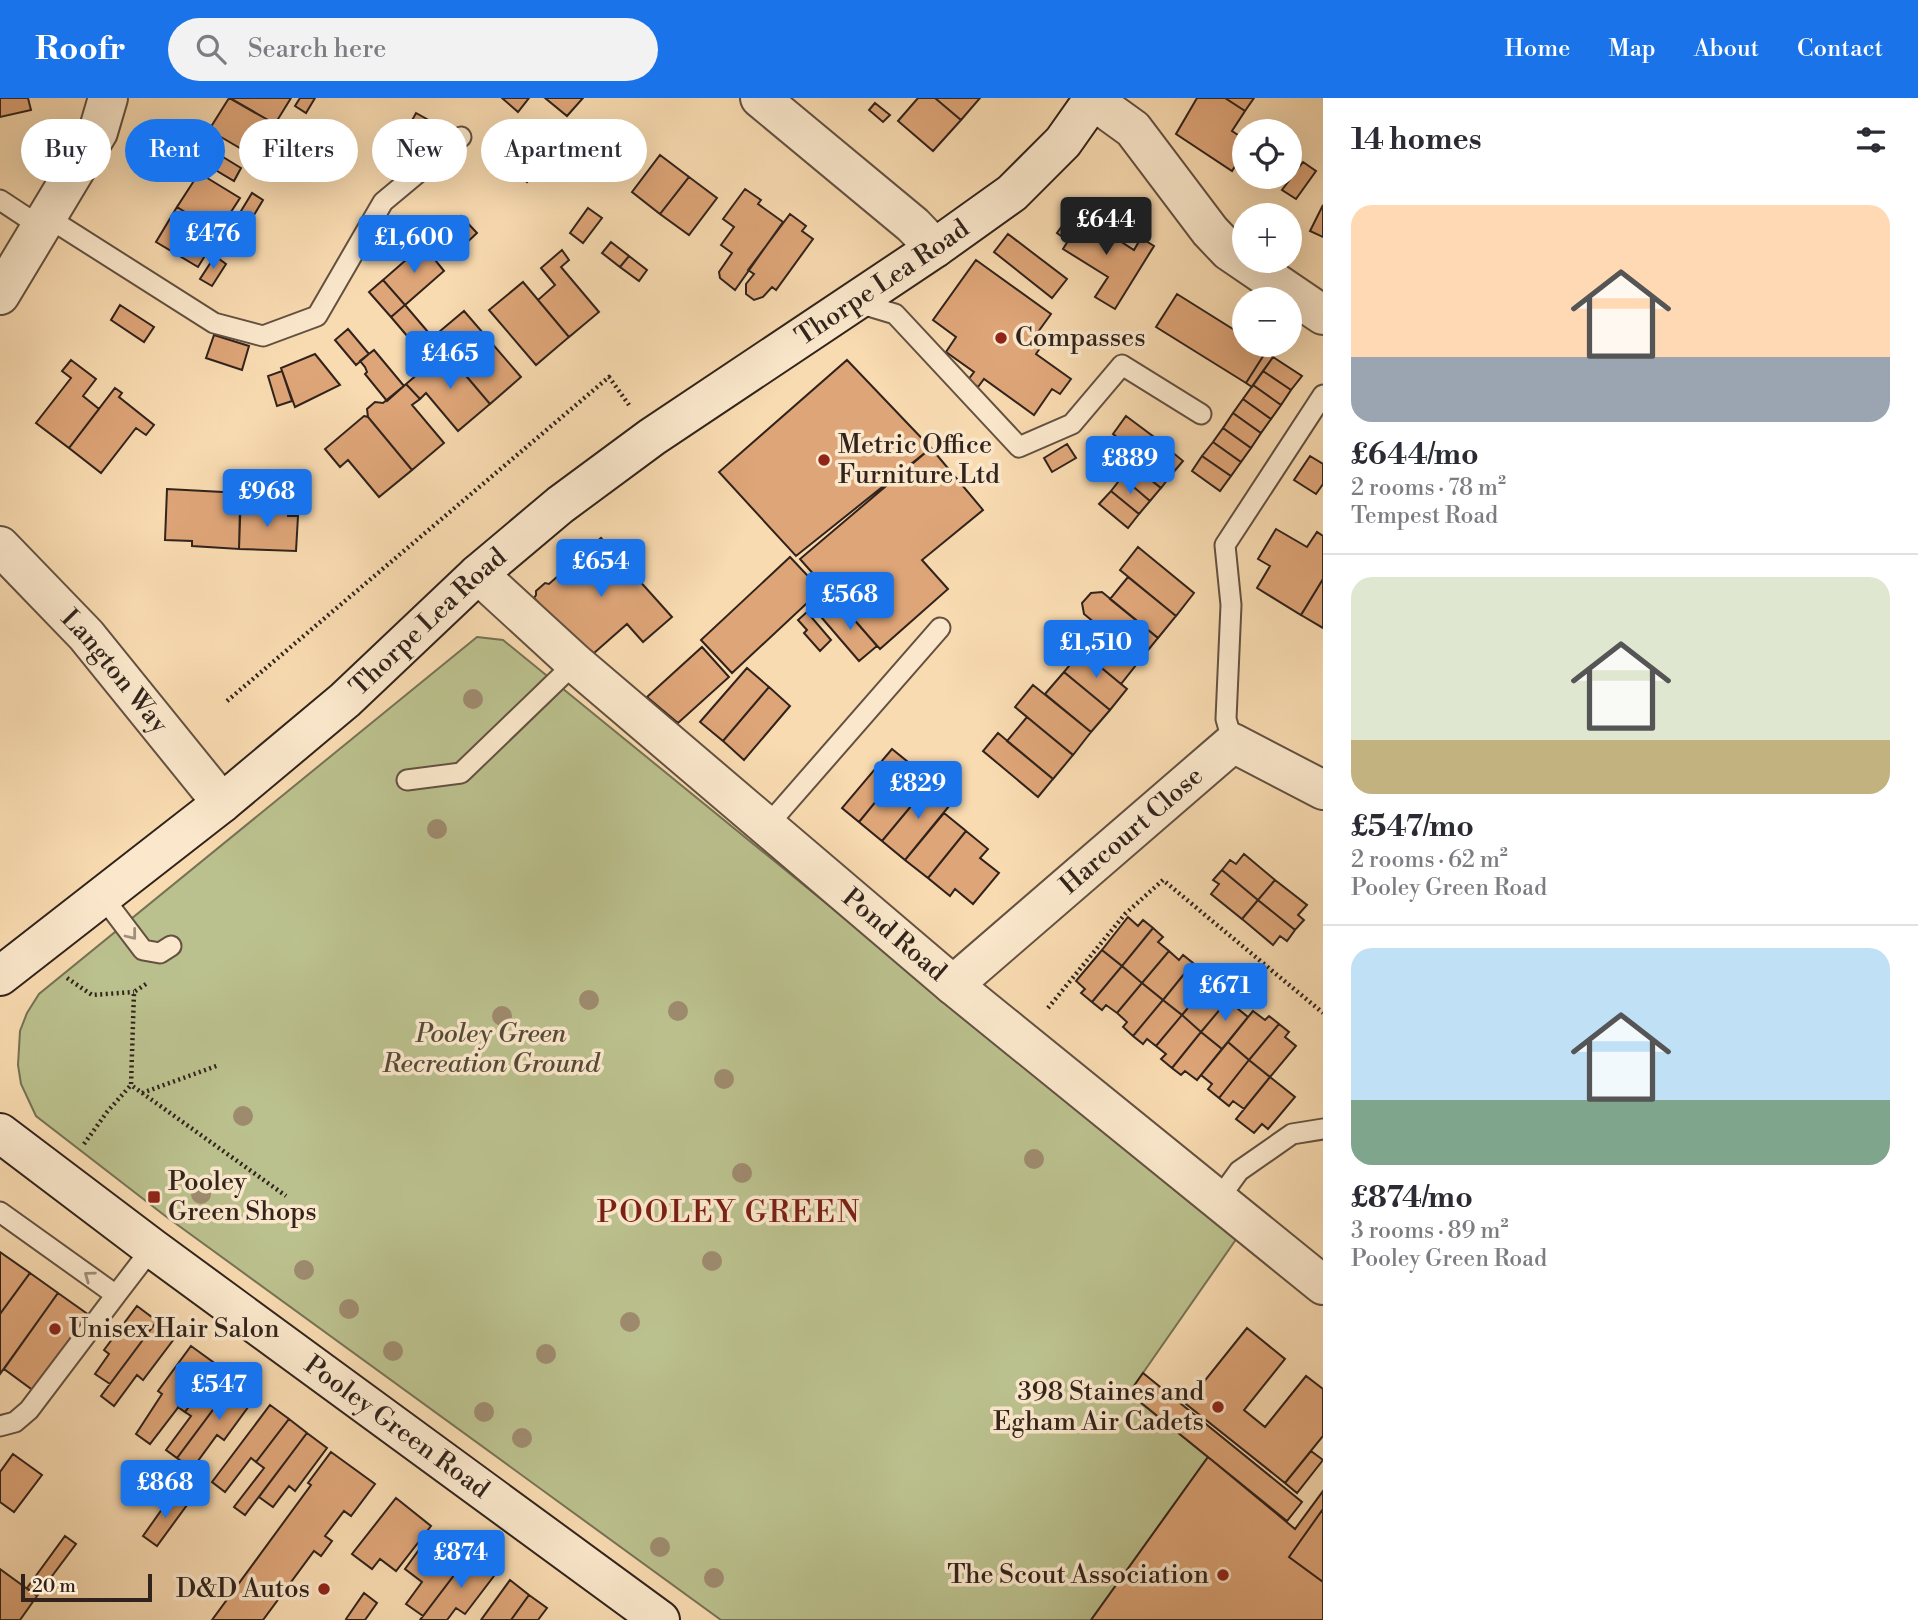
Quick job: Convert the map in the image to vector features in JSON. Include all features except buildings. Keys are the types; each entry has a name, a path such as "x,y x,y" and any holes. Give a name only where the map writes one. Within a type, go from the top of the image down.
{"street":[{"path":"0,295 98,132 108,98"},
{"path":"760,98 913,225 935,248"},
{"path":"1093,99 1133,129 1210,231 1229,251 1323,314"},
{"name":"Thorpe Lea Road","path":"0,976 222,803 345,700 478,573 560,505 652,437 935,248 1012,193 1063,142 1093,99"},
{"name":"Langton Way","path":"0,546 86,635 222,803"},
{"name":"Pond Road","path":"478,573 575,663 953,985 1323,1285"},
{"path":"1233,743 1323,790"},
{"name":"Harcourt Close","path":"953,985 1233,743"},
{"name":"Pooley Green Road","path":"0,1133 152,1248 660,1620"}],"lane":[{"path":"0,200 44,222 214,323 263,336 317,316 383,202 407,182"},
{"path":"855,302 895,314 1019,447 1072,424 1122,365 1201,414"},
{"path":"1233,743 1226,719 1231,605 1226,545 1323,395"},
{"path":"767,826 940,628"},
{"path":"407,779 461,774 575,663"},
{"path":"102,897 143,950 160,953 171,946"},
{"path":"1218,1200 1239,1171 1292,1134 1323,1129"},
{"path":"0,1212 116,1295"},
{"path":"0,1426 15,1422 29,1410 152,1248"}],"path":[{"path":"227,701 608,377"},
{"path":"1022,1040 1125,914 1163,880 1323,1013"},
{"path":"30,952 92,995 135,992 153,979"},
{"path":"60,1179 107,1112 131,1085 135,992"},
{"path":"142,1093 219,1065"},
{"path":"131,1085 286,1196"}],"green space":[{"name":"Pooley Green Recreation Ground","path":"477,637 503,640 1237,1238 1129,1393 1208,1457 1091,1620 721,1620 164,1215 36,1116 21,1084 18,1065 20,1031 39,994"}],"place":[{"name":"Compasses","path":"1001,338"},
{"name":"Metric Office Furniture Ltd","path":"824,460"},
{"name":"Pooley Green Shops","path":"154,1197"},
{"name":"Unisex Hair Salon","path":"55,1329"},
{"name":"398 Staines and Egham Air Cadets","path":"1218,1407"},
{"name":"The Scout Association","path":"1223,1575"},
{"name":"D&D Autos","path":"324,1589"}],"district":[{"name":"POOLEY GREEN","path":"729,1213"}]}
